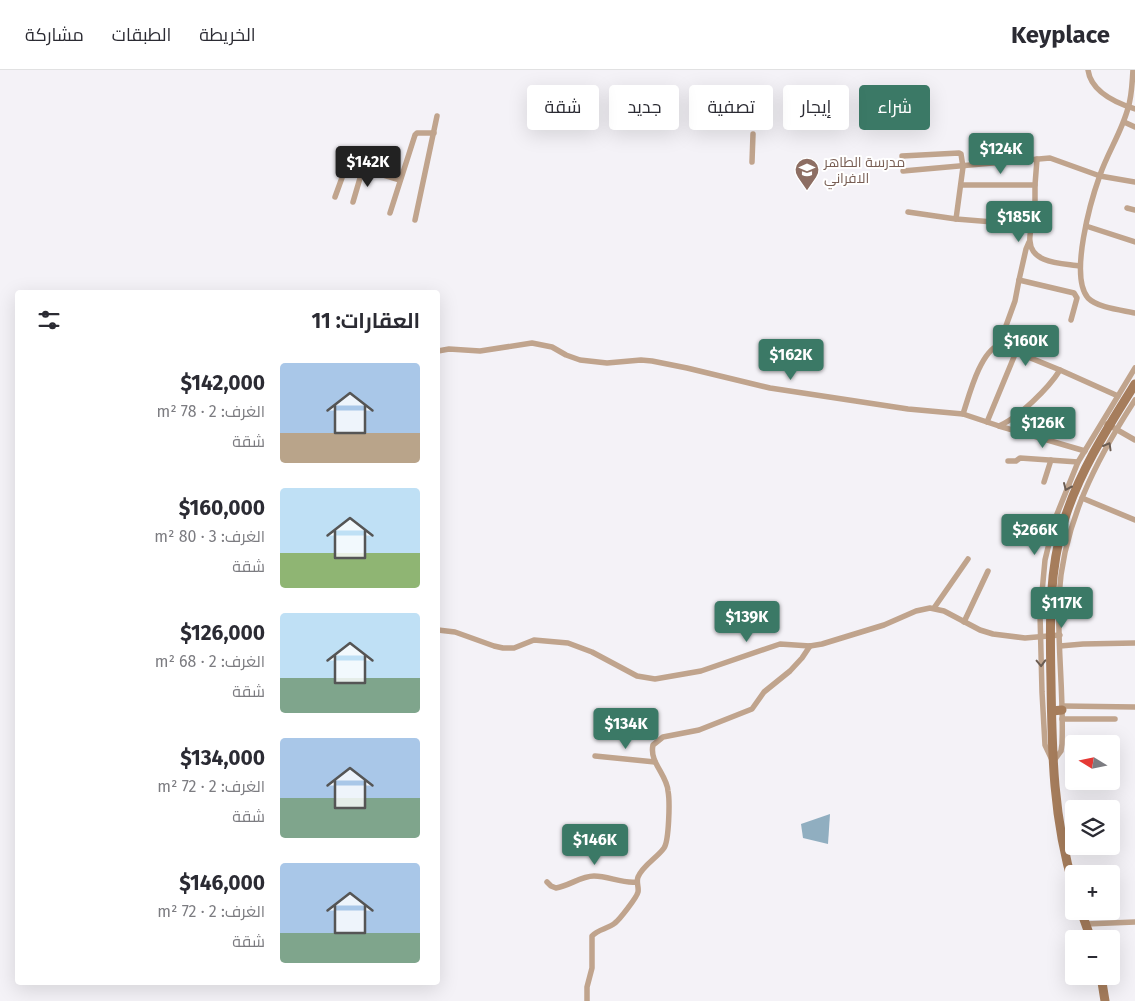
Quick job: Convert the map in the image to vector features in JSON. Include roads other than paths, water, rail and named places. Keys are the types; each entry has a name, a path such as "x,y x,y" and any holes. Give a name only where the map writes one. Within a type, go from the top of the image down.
{"main road":[{"path":"1068,865 1060,832 1053,762 1052,711 1055,636 1052,578 1055,534 1072,503 1085,469 1135,384"},
{"path":"1052,711 1062,712"},
{"path":"1084,920 1088,930"},
{"path":"1102,985 1105,1001"}],"street":[{"path":"1088,70 1090,80 1098,90 1108,97 1132,108"},
{"path":"1133,70 1132,108 1100,176 1086,226 1080,266 1082,287 1089,299 1102,305 1135,313"},
{"path":"415,220 437,116"},
{"path":"1124,122 1135,127"},
{"path":"390,213 415,135 417,133 434,133"},
{"path":"752,162 753,134"},
{"path":"902,156 961,154 963,166 956,219"},
{"path":"903,171 1050,158 1100,176 1135,182"},
{"path":"999,345 1015,301 1026,249 1030,242 1037,159"},
{"path":"335,197 347,164 400,180"},
{"path":"353,202 363,168"},
{"path":"961,185 1035,185"},
{"path":"1127,208 1135,210"},
{"path":"908,212 956,219 1032,225"},
{"path":"1086,226 1135,242"},
{"path":"1030,242 1038,257 1080,266"},
{"path":"1019,280 1074,293 1077,298 1071,320"},
{"path":"440,351 455,349 480,351 532,343 552,347 580,360 607,363 652,361 770,388 908,409 963,414 1085,451"},
{"path":"963,414 983,363 992,348 999,345 1126,398 1135,368"},
{"path":"987,422 1016,352"},
{"path":"999,426 1028,405 1060,370"},
{"path":"1055,534 1041,587 1040,636 1045,745 1053,762 1061,751 1062,744 1060,646 1055,636 1062,562 1078,462 1085,451 1110,425 1135,440"},
{"path":"1008,461 1016,461 1020,458 1078,462"},
{"path":"1044,482 1051,460"},
{"path":"1072,503 1135,520"},
{"path":"934,608 968,558"},
{"path":"964,622 988,572"},
{"path":"440,630 455,632 503,648 514,648 534,640 568,643 592,652 637,676 655,679 701,671 780,644 810,646 829,642 884,625 925,608 934,608 980,630 993,634 1015,637 1055,636"},
{"path":"1060,646 1135,643"},
{"path":"587,1001 587,987 592,968 592,936 616,922 637,895 637,882 643,870 665,847 669,792 655,762 653,745 663,737 700,730 752,709 767,689 790,671 810,646"},
{"path":"1062,712 1135,707"},
{"path":"1062,712 1115,719"},
{"path":"595,756 655,762"},
{"path":"547,882 552,887 560,887 592,876 609,878 625,883 637,882"},
{"path":"1086,924 1135,922"}],"water":[{"path":"830,814 828,844 803,838 801,824"}],"place":[{"name":"مدرسة الطاهر الافراني","path":"807,191"}]}
